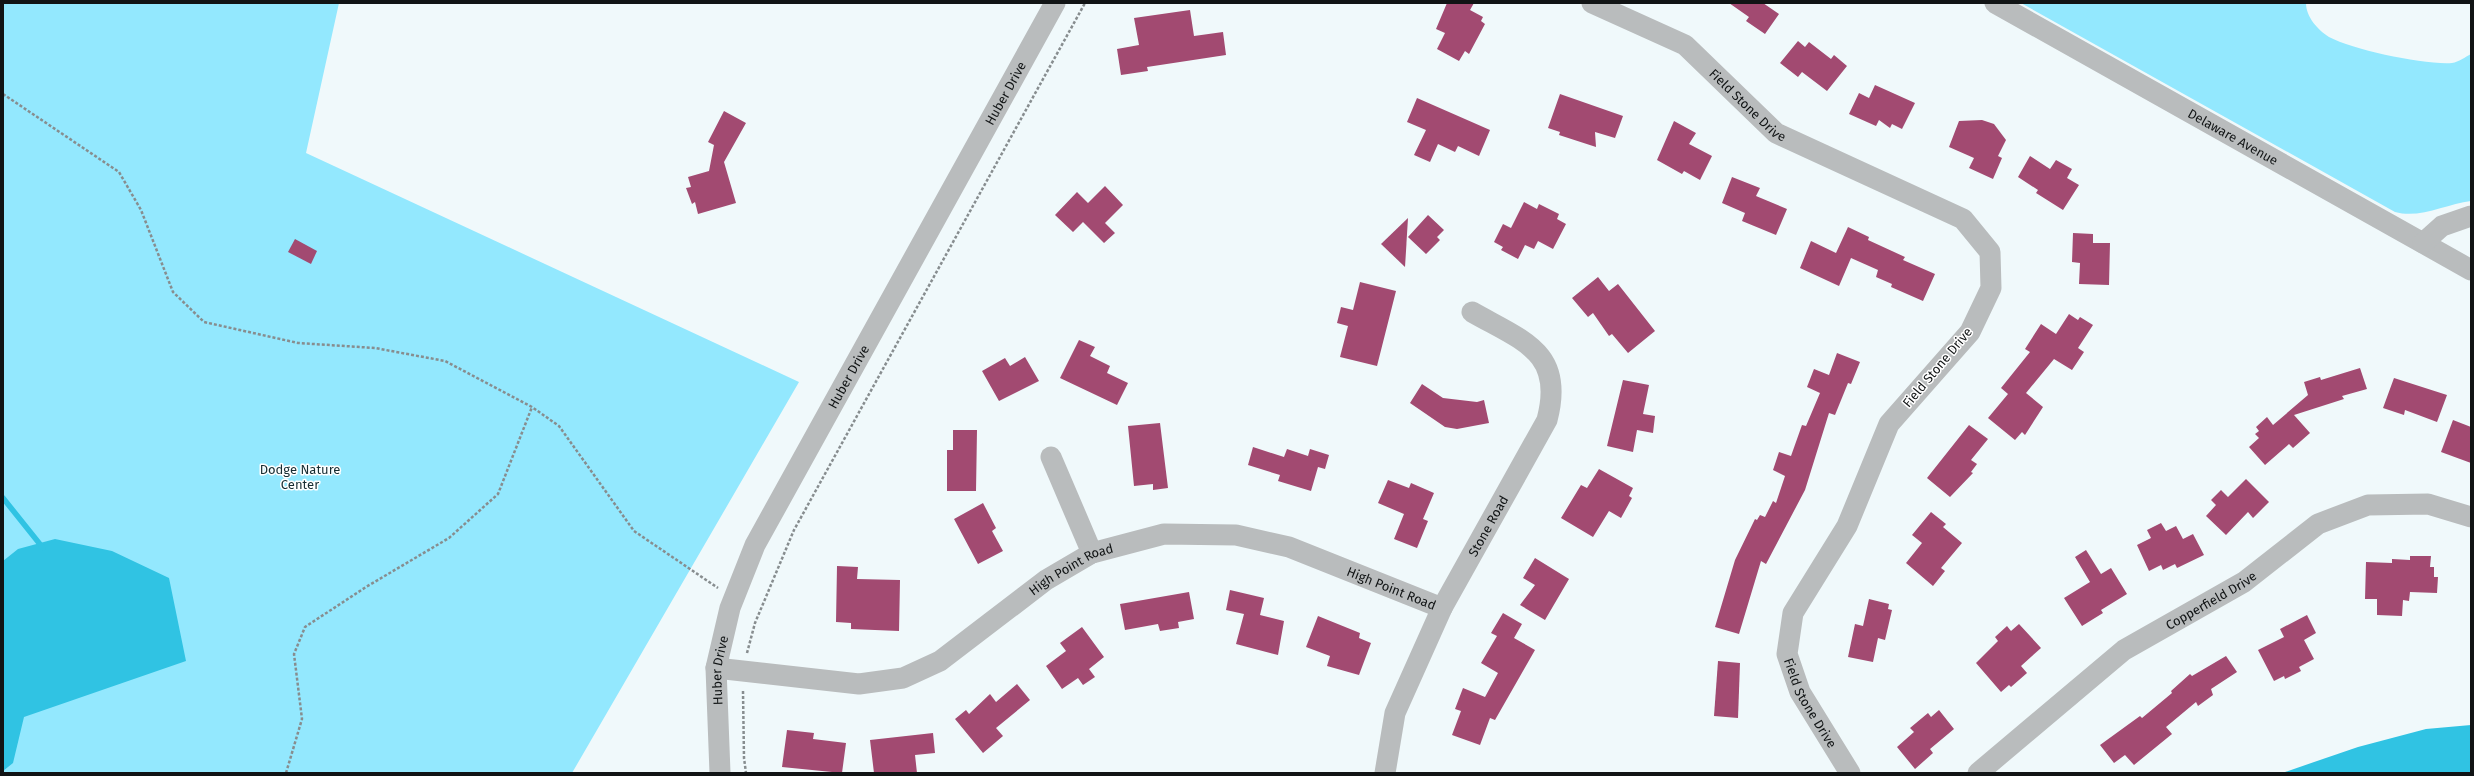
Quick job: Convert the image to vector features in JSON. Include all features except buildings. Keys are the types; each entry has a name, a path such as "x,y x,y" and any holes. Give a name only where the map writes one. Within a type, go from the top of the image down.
{"street":[{"name":"Huber Drive","path":"720,773 716,668 734,597 755,545 1055,3"},
{"name":"Field Stone Drive","path":"1592,3 1685,45 1776,133 1963,219 1990,252 1991,288 1970,332 1888,424 1847,526 1793,613 1787,654 1800,692 1850,773"},
{"name":"Delaware Avenue","path":"1995,3 2471,270"},
{"path":"2423,243 2442,226 2471,216"},
{"name":"Stone Road","path":"1385,773 1395,713 1442,608 1547,420 1553,398 1550,371 1535,349 1472,312"},
{"path":"1051,458 1092,553"},
{"name":"Copperfield Drive","path":"1978,773 2124,650 2244,582 2318,524 2368,505 2428,504 2471,517"},
{"name":"High Point Road","path":"716,668 859,684 903,678 940,661 1046,580 1092,553 1164,534 1236,535 1290,547 1442,608"}],"path":[{"path":"746,773 744,758 743,671 755,622 794,530 1085,3"},
{"path":"3,94 119,172 141,210 173,292 204,322 298,342 375,348 444,361 532,407 560,426 634,531 704,580 734,597"},
{"path":"286,773 302,719 294,654 305,627 366,587 448,538 498,494 532,407"}],"green space":[{"name":"Dodge Nature Center","path":"3,3 339,3 306,153 799,382 572,773 3,773"},
{"path":"2021,3 2306,3 2310,18 2321,31 2329,37 2355,47 2389,56 2440,63 2460,61 2471,54 2471,201 2414,214 2395,212"}],"shaded area":[{"path":"55,539 112,551 169,578 186,661 24,717 13,763 3,771 3,561 18,549"},
{"path":"2471,725 2471,773 2282,773 2358,747 2426,729"}],"waterway":[{"path":"3,498 43,548"}]}
